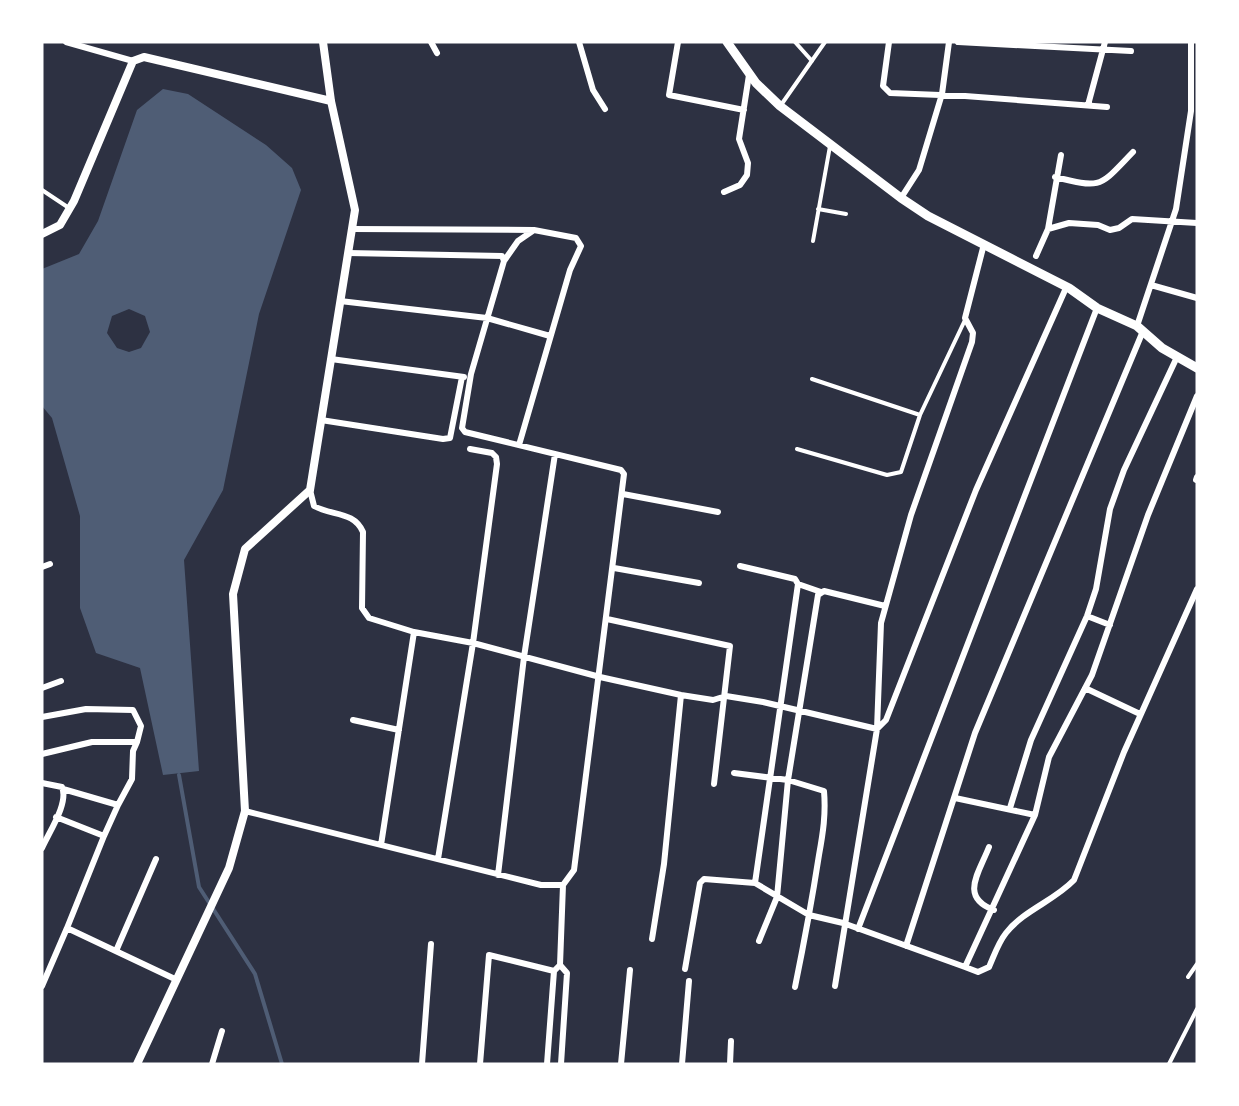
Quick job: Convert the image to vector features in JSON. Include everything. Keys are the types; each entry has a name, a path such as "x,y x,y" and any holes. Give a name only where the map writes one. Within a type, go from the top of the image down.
{"main road":[{"path":"727,42 749,75 780,106 831,142 901,198 928,216 1140,329 1177,357 1197,368"}],"street":[{"path":"66,42 133,61 144,57 331,101"},
{"path":"323,42 331,101 355,210 310,490 314,506 351,517 359,524 363,532 362,608 369,618 414,632 473,644 600,677 681,695 713,700 726,696 877,729 883,726 886,720 976,490 1066,288"},
{"path":"431,42 436,53"},
{"path":"579,42 593,90 605,109"},
{"path":"678,42 669,95 744,110"},
{"path":"889,42 883,86 890,93 942,94 1107,107"},
{"path":"901,198 919,170 942,94 949,42"},
{"path":"958,42 1131,51"},
{"path":"1088,105 1105,42"},
{"path":"906,946 975,733 1140,329 1151,285 1172,222 1194,111 1194,58 1191,42"},
{"path":"42,234 60,225 70,208 133,61"},
{"path":"724,192 740,185 747,175 748,164 739,139 749,75"},
{"path":"1055,177 1090,185 1099,184 1133,152"},
{"path":"1036,256 1048,229 1055,177 1061,155"},
{"path":"1048,229 1070,223 1098,225 1110,230 1119,228 1132,219 1197,223"},
{"path":"352,229 534,230 576,238 581,246 550,336 519,445"},
{"path":"534,230 518,241 504,261 471,378 462,428 465,432 621,470 625,479 574,870 563,885 560,965 554,971 547,1064"},
{"path":"835,986 843,923 877,729 881,623 937,436 972,342 973,333 965,320 984,244"},
{"path":"348,253 498,255 504,261"},
{"path":"1151,285 1197,298"},
{"path":"340,301 487,318 550,336"},
{"path":"858,929 1097,308"},
{"path":"1010,808 1031,740 1087,616 1096,589 1110,509 1124,470 1177,357"},
{"path":"331,358 471,378"},
{"path":"321,420 443,439 450,438 462,377"},
{"path":"965,968 994,910 1035,815 1049,757 1085,688 1110,625 1148,515 1197,396"},
{"path":"438,860 473,644 497,464 492,453 470,449"},
{"path":"498,874 524,657 555,454"},
{"path":"137,1064 229,868 245,811 233,594 245,549 310,490"},
{"path":"623,494 717,512"},
{"path":"42,567 50,564"},
{"path":"740,566 795,579 798,584 820,592 824,591 885,606"},
{"path":"614,568 699,583"},
{"path":"755,883 768,779 781,707 798,584"},
{"path":"685,969 700,883 704,879 755,883 809,915 843,923 978,972 989,967 1006,932 1041,904 1062,893 1074,880 1140,714 1197,589"},
{"path":"759,941 777,897 788,780 820,592"},
{"path":"1087,616 1110,625"},
{"path":"607,619 730,646 714,784"},
{"path":"381,845 414,632"},
{"path":"42,688 61,681"},
{"path":"1085,688 1140,714"},
{"path":"652,939 664,864 681,695"},
{"path":"42,717 86,709 134,710 141,726 133,751 132,779 104,836 42,986"},
{"path":"353,720 399,730"},
{"path":"42,754 92,742 137,742"},
{"path":"734,773 788,780 822,789 827,804 795,987"},
{"path":"42,783 118,805"},
{"path":"42,848 63,802 63,789"},
{"path":"955,798 1035,815"},
{"path":"245,811 541,885 563,885"},
{"path":"56,817 104,836"},
{"path":"988,847 974,889 974,898 981,905 994,910"},
{"path":"116,951 156,860"},
{"path":"67,928 177,980"},
{"path":"422,1064 431,944"},
{"path":"480,1064 489,955 554,971"},
{"path":"560,965 567,973 561,1064"},
{"path":"621,1064 630,970"},
{"path":"682,1064 689,981"},
{"path":"212,1064 222,1031"},
{"path":"730,1064 731,1041"}],"lane":[{"path":"795,42 812,61"},
{"path":"780,106 825,42"},
{"path":"813,241 831,142"},
{"path":"42,190 70,208"},
{"path":"818,209 846,214"},
{"path":"797,449 887,475 901,472 920,415 965,320"},
{"path":"812,379 920,415"},
{"path":"1188,977 1197,964"},
{"path":"1169,1064 1197,1009"}],"water":[{"path":"163,89 188,94 266,145 292,168 301,190 259,314 223,490 184,560 199,771 163,775 140,668 96,653 80,608 80,516 52,418 42,406 42,269 79,254 98,221 137,110","holes":["129,309 145,316 150,332 141,348 129,352 117,348 107,333 112,316"]}],"waterway":[{"path":"179,775 199,887 255,974 282,1064"}]}
